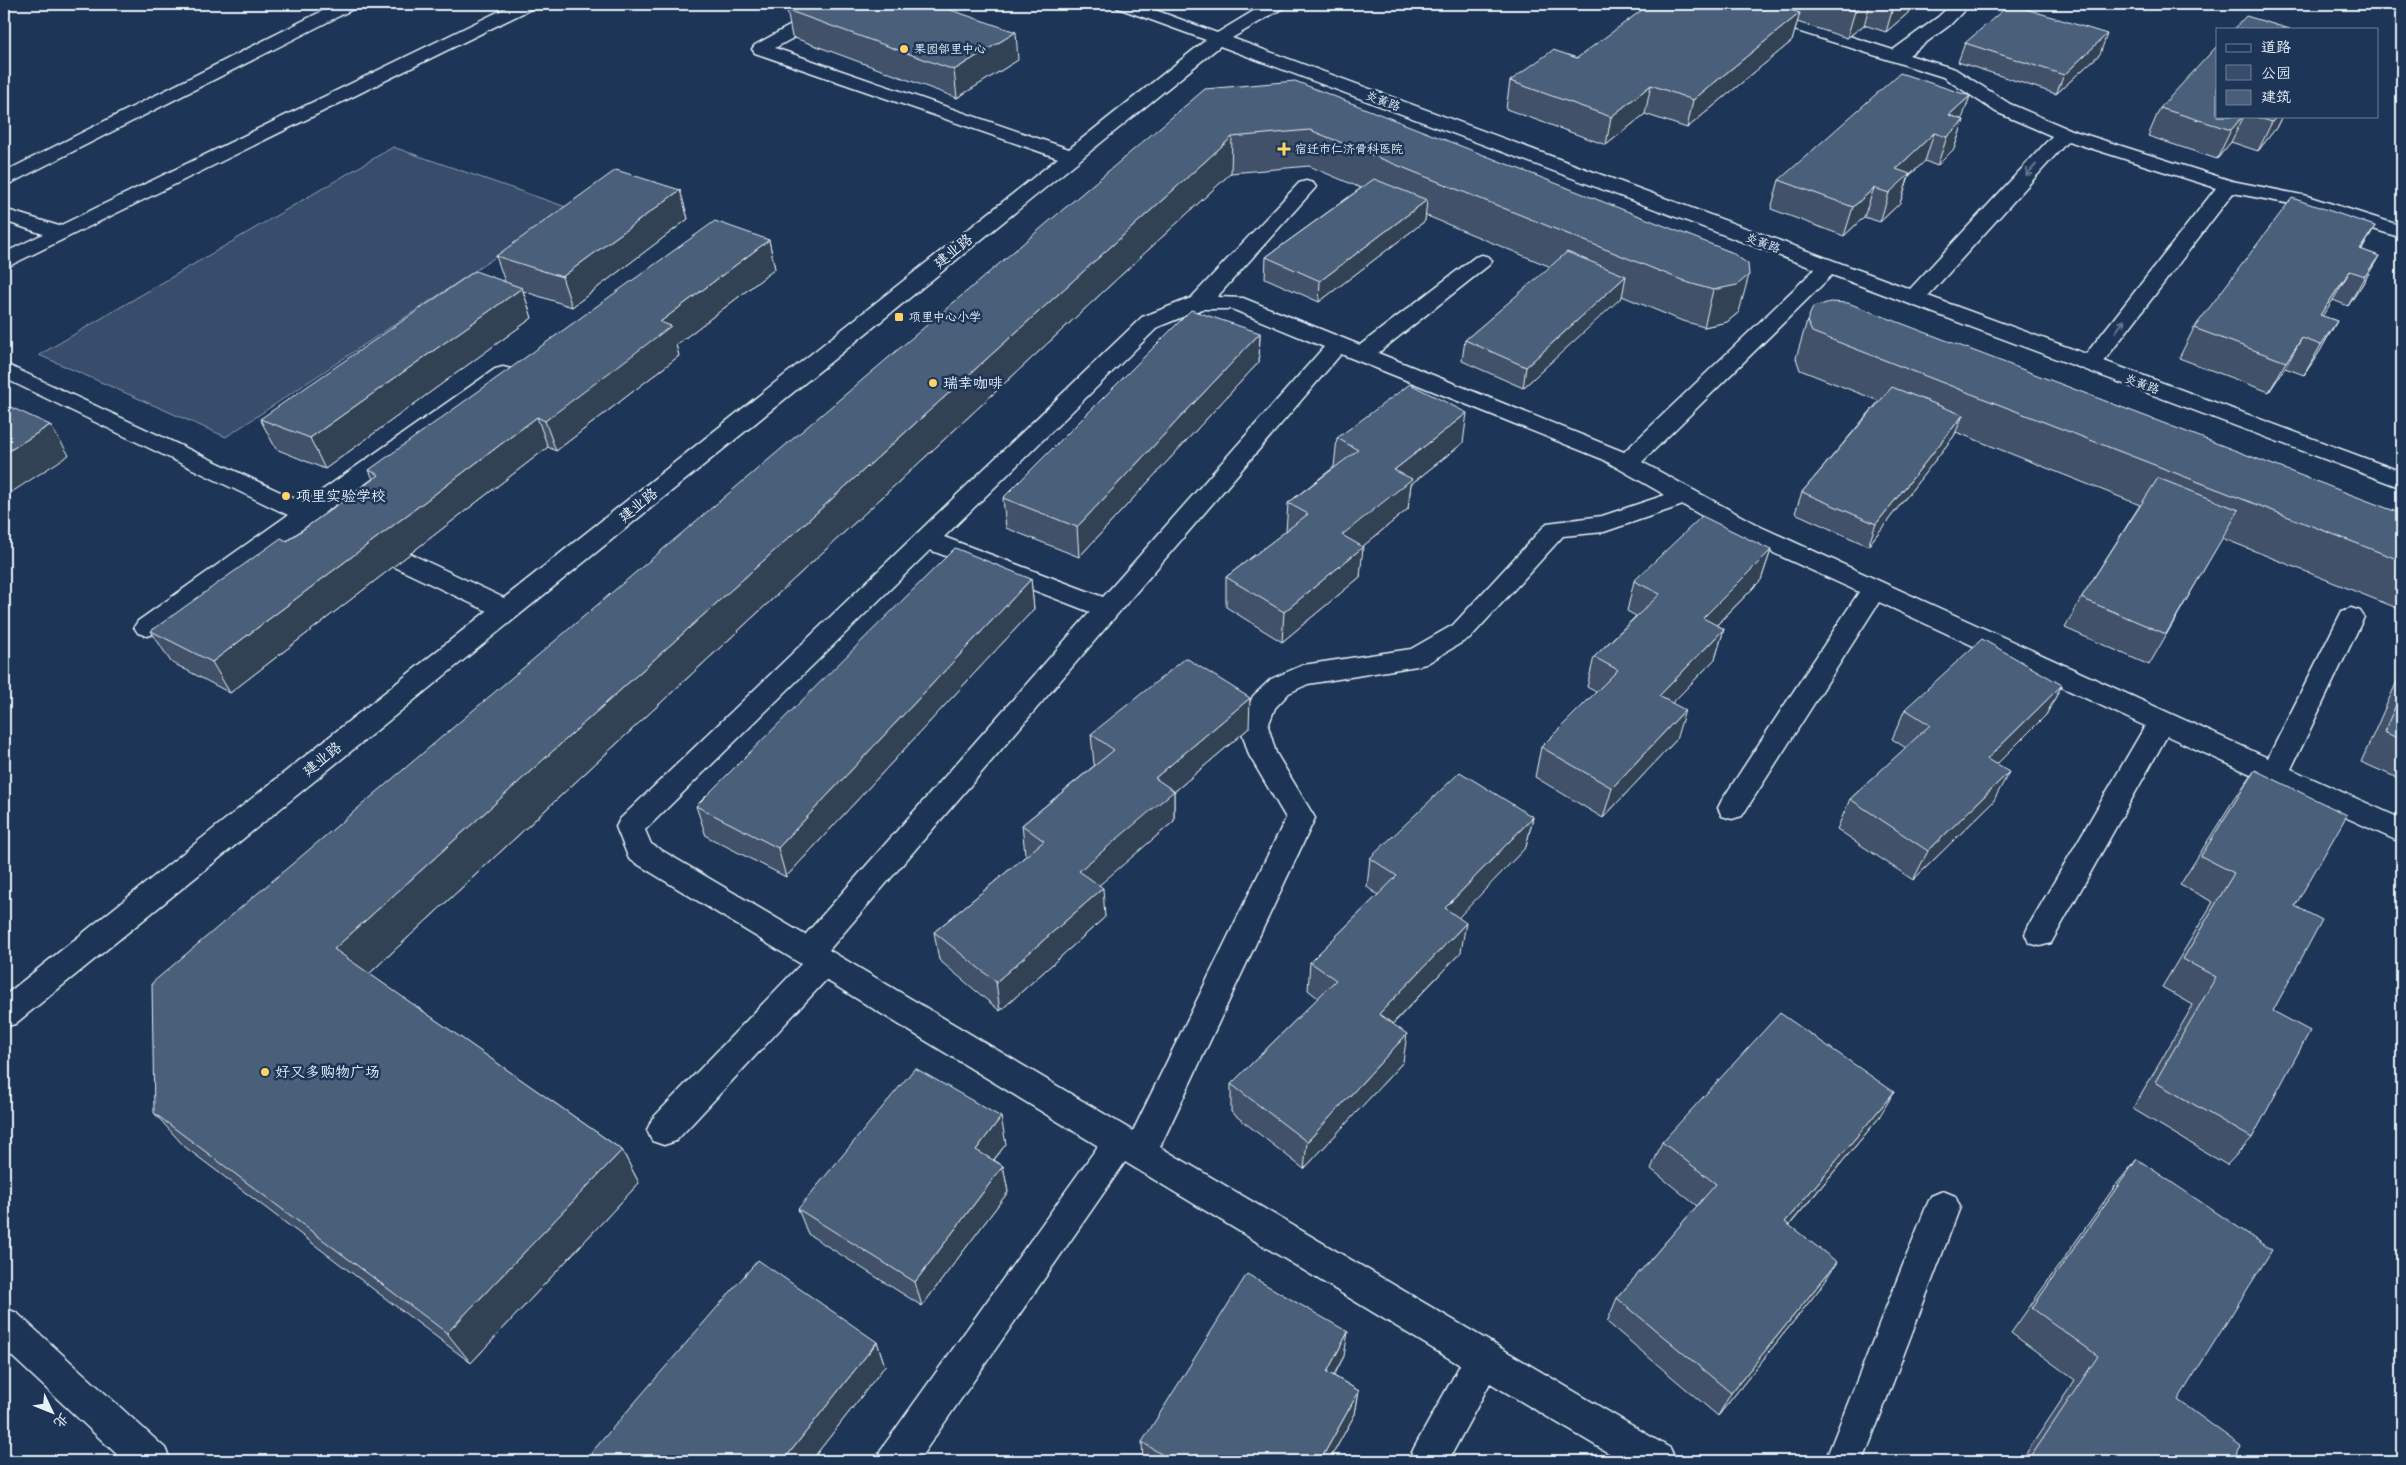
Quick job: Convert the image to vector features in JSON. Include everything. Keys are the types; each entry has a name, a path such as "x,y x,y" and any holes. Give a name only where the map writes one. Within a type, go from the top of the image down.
{"street":[{"path":"4,179 349,4"},
{"path":"4,261 527,4"},
{"path":"841,4 760,49 1072,156"},
{"name":"炎黄路","path":"1124,4 2402,480"},
{"name":"建业路","path":"4,1014 1217,40 1277,4"},
{"path":"1732,4 1949,72 2003,108 2064,134 2228,186 2300,200 2402,232"},
{"path":"1896,56 1944,21 1962,4"},
{"path":"1914,298 2064,134"},
{"path":"2090,364 2228,186"},
{"path":"1199,303 1306,187"},
{"path":"4,215 61,233"},
{"path":"664,1130 815,957 1108,609 1350,349 1482,261"},
{"path":"1627,463 1828,267"},
{"path":"1657,1461 639,852 630,827 1150,322 1199,303 1235,303 1610,454 1752,533 2402,832"},
{"path":"147,627 523,360"},
{"path":"8,372 507,610"},
{"path":"895,1461 1130,1147 1301,818 1263,755 1254,726 1263,703 1280,686 1303,675 1417,657 1462,631 1556,529 1604,524 1685,496"},
{"path":"926,539 1108,609"},
{"path":"1732,808 1874,589"},
{"path":"2275,773 2351,617"},
{"path":"2040,934 2162,721"},
{"path":"1844,1461 1944,1207"},
{"path":"4,1325 152,1461"},
{"path":"1426,1461 1484,1358"}],"green space":[{"path":"393,147 569,208 226,437 39,355"}],"building":[{"path":"798,4 933,4 1016,32 954,70 787,10"},
{"path":"1650,4 1770,4 1800,13 1693,100 1651,85 1611,117 1510,81 1553,50 1577,58"},
{"path":"1833,4 1864,4 1855,11"},
{"path":"2010,4 2107,34 2064,75 1965,43"},
{"path":"2246,16 2287,28 2235,28"},
{"path":"2216,47 2216,118 2241,118 2231,130 2160,108"},
{"path":"1900,73 1970,96 1949,115 1964,120 1947,137 1934,133 1896,169 1910,174 1889,193 1874,188 1853,207 1779,180"},
{"path":"1295,81 1731,252 1748,264 1749,275 1737,285 1713,290 1689,283 1310,130 1232,137 334,949 622,1150 447,1333 154,1113 152,983 1205,89"},
{"path":"2259,118 2275,118 2272,122"},
{"path":"616,170 680,190 562,277 496,256"},
{"path":"1374,179 1427,200 1320,281 1266,257"},
{"path":"2292,198 2375,226 2360,249 2379,256 2365,276 2350,271 2320,315 2337,321 2321,345 2302,338 2286,362 2194,328"},
{"path":"715,221 769,240 660,322 671,326 545,421 537,417 212,662 151,631 281,538 287,541 379,475 369,470"},
{"path":"1567,252 1626,276 1526,367 1465,340"},
{"path":"475,271 522,288 310,438 260,419"},
{"path":"1830,302 1848,303 2402,514 2402,561 1812,332 1807,321 1813,307"},
{"path":"1191,310 1260,333 1077,527 1003,498"},
{"path":"1410,384 1467,413 1394,470 1412,479 1342,535 1363,547 1284,612 1226,577 1308,514 1288,503 1358,450 1337,438"},
{"path":"1892,387 1963,415 1876,524 1802,492"},
{"path":"4,404 50,425 4,454"},
{"path":"2158,478 2239,510 2166,634 2081,598"},
{"path":"1702,516 1771,550 1703,618 1724,629 1659,696 1685,710 1612,788 1541,747 1618,670 1594,657 1660,594 1634,581"},
{"path":"955,548 1031,579 778,848 696,806"},
{"path":"1982,639 2062,685 1987,759 2009,772 1928,851 1850,799 1930,725 1905,709"},
{"path":"1186,658 1250,698 1155,778 1174,791 1079,871 1103,888 996,982 934,932 1044,841 1022,825 1114,750 1091,734"},
{"path":"2402,691 2402,740 2384,732"},
{"path":"2255,770 2347,815 2295,906 2322,920 2273,1011 2310,1031 2252,1138 2155,1082 2216,977 2183,959 2234,873 2201,856"},
{"path":"1460,772 1533,817 1445,908 1466,923 1379,1014 1407,1034 1307,1142 1231,1084 1336,980 1310,962 1397,876 1370,858"},
{"path":"1780,1013 1894,1092 1785,1222 1837,1262 1731,1393 1617,1298 1716,1184 1662,1142"},
{"path":"915,1068 1001,1117 976,1150 1003,1166 915,1282 798,1209"},
{"path":"2137,1159 2272,1250 2178,1400 2241,1446 2232,1461 2028,1461 2098,1356 2032,1308"},
{"path":"758,1260 877,1342 783,1461 601,1461 591,1453"},
{"path":"1247,1274 1348,1332 1327,1372 1359,1391 1320,1461 1172,1461 1142,1442"},
{"path":"1553,1457 1559,1461 1551,1461"}],"place":[{"name":"果园邻里中心","path":"904,49"},
{"name":"宿迁市仁济骨科医院","path":"1284,149"},
{"name":"项里中心小学","path":"899,317"},
{"name":"瑞幸咖啡","path":"933,383"},
{"name":"项里实验学校","path":"286,496"},
{"name":"好又多购物广场","path":"265,1072"}]}
